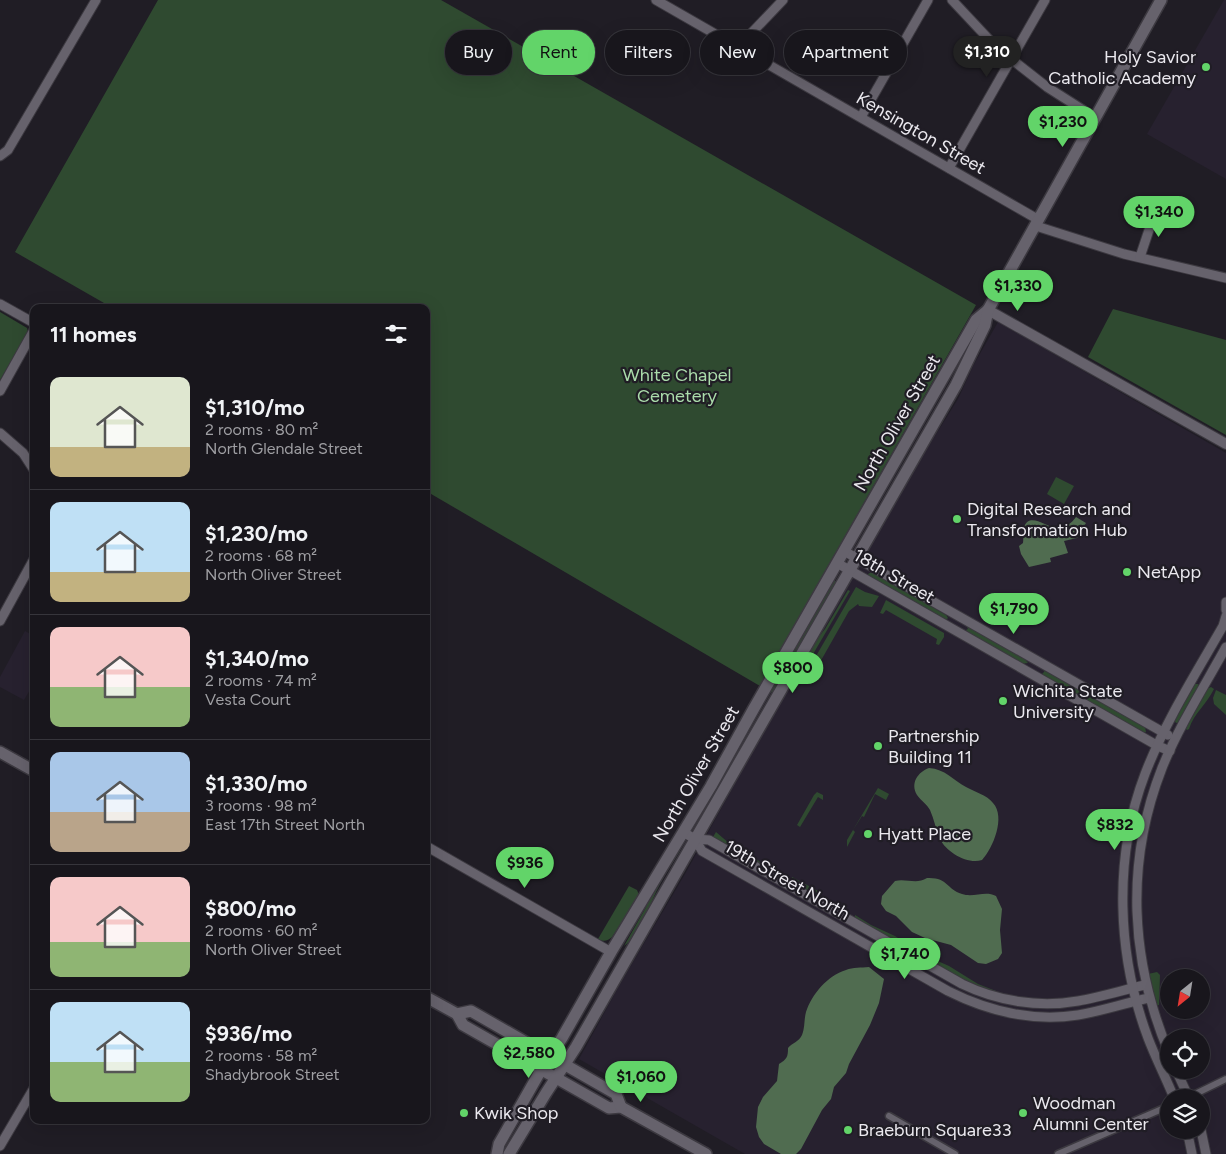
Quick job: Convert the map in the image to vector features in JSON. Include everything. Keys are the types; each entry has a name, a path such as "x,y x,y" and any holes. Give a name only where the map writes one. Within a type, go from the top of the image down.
{"main road":[{"name":"North Oliver Street","path":"508,1154 576,1047 956,385 985,325 988,310 1161,0"},
{"name":"North Oliver Street","path":"497,1154 499,1144 541,1070 712,786 976,320 988,310"},
{"path":"0,752 30,769"},
{"path":"430,999 457,1014 463,1025 555,1078 609,1108 621,1107 706,1154"},
{"path":"457,1014 471,1011 616,1094 621,1107"}],"street":[{"path":"0,156 8,150 96,0"},
{"name":"Kensington Street","path":"656,0 708,30"},
{"path":"755,30 784,0"},
{"path":"861,117 928,0"},
{"path":"952,0 997,48 1047,87 1094,117"},
{"path":"949,168 1045,0"},
{"name":"Kensington Street","path":"774,67 949,168 1037,223 1140,257 1226,278"},
{"path":"1140,257 1152,221 1161,210"},
{"path":"0,304 30,321"},
{"path":"988,310 1226,444"},
{"path":"0,391 30,337"},
{"path":"0,433 23,453 30,464"},
{"name":"18th Street","path":"844,551 1163,733 1176,738"},
{"name":"18th Street","path":"837,563 1158,746 1170,751"},
{"path":"0,621 30,566"},
{"path":"1226,602 1226,610"},
{"path":"1170,1089 1148,1039 1133,988 1124,924 1125,862 1140,789 1163,733 1223,626 1226,616"},
{"path":"1160,1029 1149,998 1138,933 1136,901 1138,872 1147,818 1156,784 1176,738 1226,647"},
{"name":"19th Street North","path":"683,832 695,839 709,840 962,984 980,992 1018,1001 1052,1004 1079,1001 1146,985"},
{"name":"19th Street North","path":"695,839 702,851 948,991 980,1005 1017,1015 1066,1016 1090,1013 1149,998"},
{"path":"430,848 611,952"},
{"path":"1206,1089 1226,1080"},
{"path":"0,1146 30,1095"},
{"path":"1058,1154 1160,1110"},
{"path":"889,1116 955,1154"},
{"path":"1189,1139 1192,1154"},
{"path":"1203,1139 1206,1154"}],"shaded area":[{"name":"Holy Savior Catholic Academy","path":"1224,0 1226,0 1226,179 1147,134"},
{"name":"Wichita State University","path":"998,322 1226,453 1226,1154 745,1154 579,1059 620,984 685,874 737,780 743,763 911,474 958,399 973,366"},
{"path":"1076,517 1086,523 1077,538 1064,541 1068,553 1050,558 1051,562 1029,567 1021,554 1019,546 1023,543 1023,529 1026,523 1034,520 1055,528 1061,528 1067,526"},
{"path":"25,631 30,634 30,690 24,700 0,687 0,677"},
{"path":"929,768 944,773 984,796 997,809 998,824 994,840 982,860 970,861 952,853 940,839 930,810 917,795 914,786 916,778"},
{"path":"927,878 939,879 962,894 992,894 996,896 1002,909 1000,930 1002,953 998,959 986,964 978,963 951,945 925,938 912,932 896,916 886,911 881,904 882,896 895,881 919,881"},
{"path":"869,967 884,979 879,1003 870,1025 846,1073 834,1087 831,1099 822,1110 801,1149 796,1154 781,1154 764,1144 759,1137 756,1127 758,1107 763,1097 777,1081 779,1064 786,1058 788,1048 802,1035 806,1012 816,992 839,973 851,968"}],"green space":[{"name":"White Chapel Cemetery","path":"158,0 441,0 494,30 445,30 445,75 512,75 512,40 522,46 522,75 573,75 976,305 760,686 430,493 430,304 106,304 15,252"},
{"path":"1113,309 1226,340 1226,435 1088,357"},
{"path":"0,312 27,328 28,332 0,380"},
{"path":"1056,477 1074,486 1064,504 1047,494"},
{"path":"872,572 946,615 948,618 946,620 869,577 868,574"},
{"path":"833,580 837,582 773,693 769,691"},
{"path":"856,587 879,596 872,607 859,606 858,604 849,611 819,664 812,663"},
{"path":"848,590 850,591 809,661 806,656 825,629"},
{"path":"886,600 944,633 944,637 939,645 936,644 937,639 886,610 883,614 880,613"},
{"path":"967,627 1023,657 1028,663 1021,664 968,633"},
{"path":"1044,671 1051,673 1145,727 1146,732 1142,733 1047,679 1042,674"},
{"path":"1195,684 1199,686 1180,722 1176,723 1174,720"},
{"path":"1211,687 1214,689 1187,730 1185,728 1204,697 1203,695"},
{"path":"1216,690 1226,695 1226,715 1214,704 1213,698"},
{"path":"878,788 889,794 886,800 875,794 864,817 862,816 853,830 855,832 847,847 847,840"},
{"path":"817,792 823,795 823,800 818,797 800,827 797,825"},
{"path":"716,832 730,844 749,852 760,862 781,872 777,873 713,837"},
{"path":"679,849 680,851 660,884 640,926 630,941 624,946 651,895"},
{"path":"792,877 822,893 820,898 792,883"},
{"path":"629,886 637,890 639,895 612,937 605,941 598,939"},
{"path":"855,915 895,936 922,954 949,966 978,984 996,991 977,987 954,975 855,919"},
{"path":"1157,972 1160,975 1159,1005 1156,1006 1148,974"}],"place":[{"name":"Holy Savior Catholic Academy","path":"1206,67"},
{"name":"Digital Research and Transformation Hub","path":"957,519"},
{"name":"NetApp","path":"1127,572"},
{"name":"Wichita State University","path":"1003,701"},
{"name":"Partnership Building 11","path":"878,746"},
{"name":"Hyatt Place","path":"868,834"},
{"name":"Kwik Shop","path":"464,1113"},
{"name":"Woodman Alumni Center","path":"1023,1113"},
{"name":"Braeburn Square33","path":"848,1130"}]}
